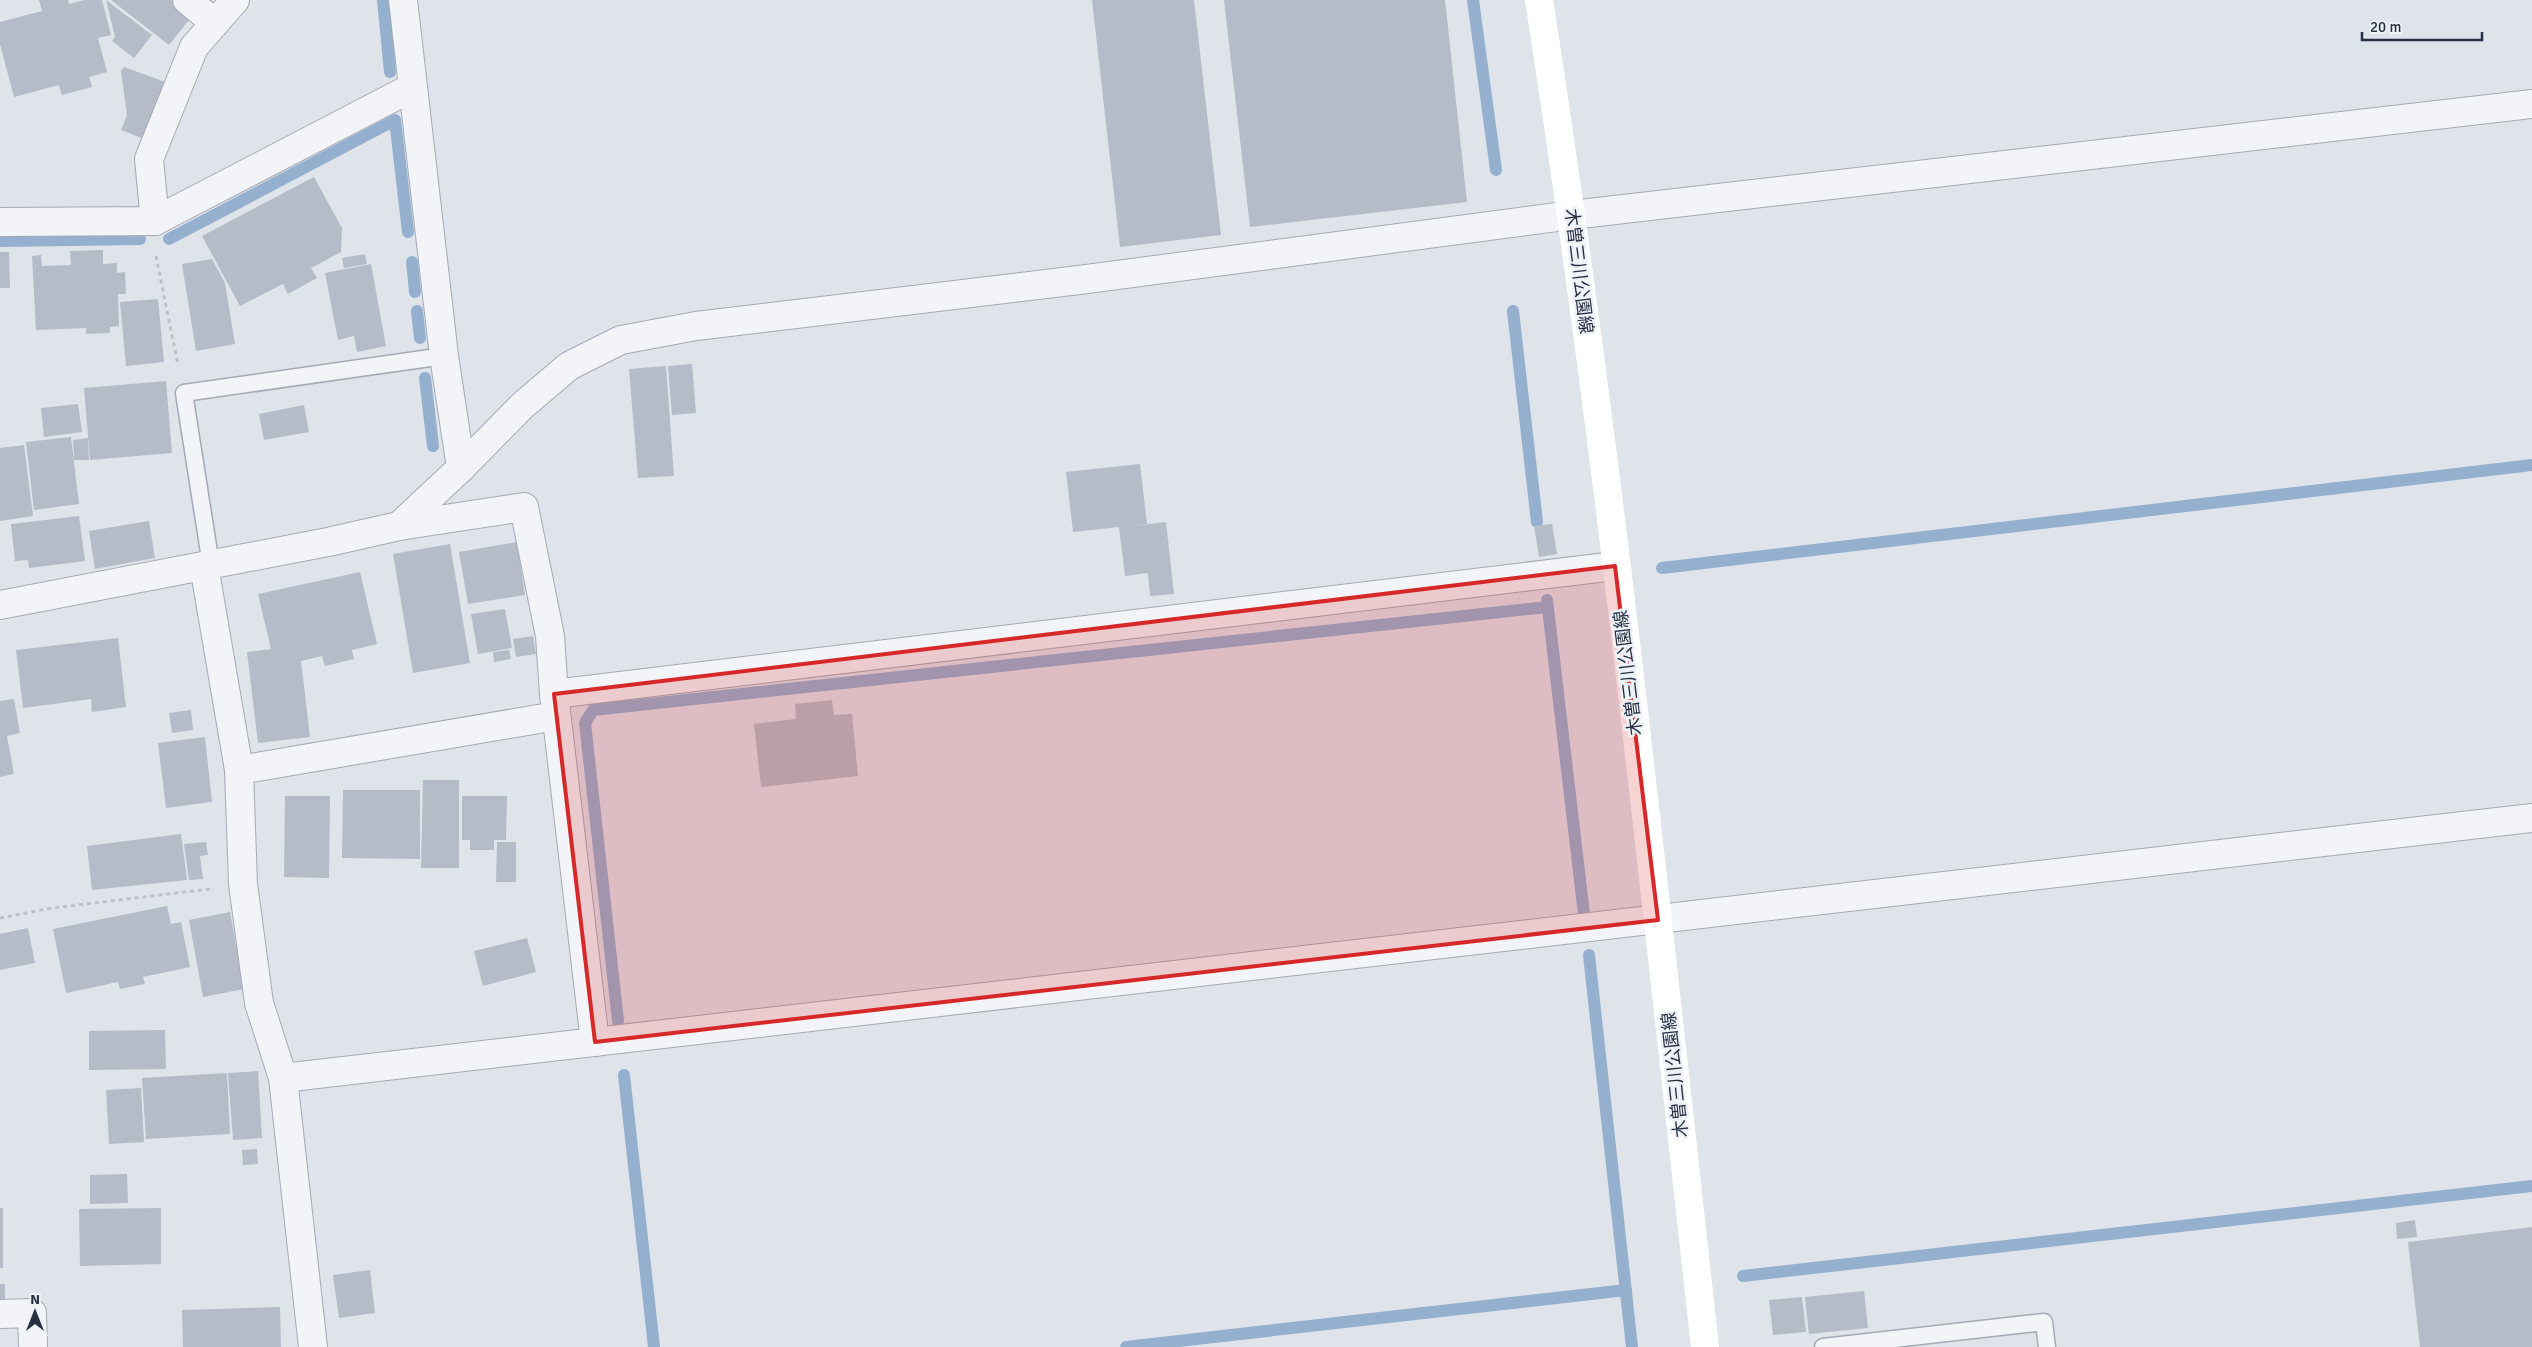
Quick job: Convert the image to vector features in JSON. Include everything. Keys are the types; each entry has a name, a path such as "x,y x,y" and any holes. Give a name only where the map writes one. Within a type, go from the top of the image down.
{"main road":[{"name":"木曽三川公園線","path":"1539,0 1572,215 1658,920 1705,1347"}],"street":[{"path":"187,0 214,23"},
{"path":"152,221 149,160 194,48 235,0"},
{"path":"403,0 444,356 461,468"},
{"path":"0,222 152,221 413,88"},
{"path":"399,526 461,468 522,406 569,366 621,340 696,326 1070,281 1572,215 2532,104"},
{"path":"0,605 208,566 399,526 524,507 550,636 555,705 595,1042"},
{"path":"208,566 239,770 243,884 259,1003 284,1078 312,1347"},
{"path":"239,770 555,705 1615,566"},
{"path":"284,1078 2532,818"},
{"path":"0,1314 32,1313 34,1347"}],"lane":[{"path":"208,566 184,393 444,356"},
{"path":"1823,1347 2044,1322 2047,1347"}],"path":[{"path":"152,221 184,393"},
{"path":"0,918 52,908 243,884"}],"highlighted area":[{"path":"1615,566 1658,920 595,1042 554,694"}],"building":[{"path":"39,0 68,0 69,4 85,0 102,0 111,35 98,38 107,72 89,77 92,87 62,95 59,85 14,97 0,44 0,22 42,11"},
{"path":"106,0 152,35 134,58 112,41 115,37"},
{"path":"111,0 171,0 192,16 169,45"},
{"path":"1092,0 1194,0 1221,235 1120,247"},
{"path":"1224,0 1445,0 1467,202 1250,227"},
{"path":"124,67 165,82 144,139 121,130 127,115 121,71"},
{"path":"314,177 342,228 341,252 311,268 317,278 288,294 283,284 240,306 202,236"},
{"path":"103,250 103,264 117,263 117,273 125,272 126,294 118,294 119,326 110,327 110,333 86,334 86,328 36,330 32,256 41,255 42,266 71,265 70,251"},
{"path":"0,252 9,252 10,288 0,288"},
{"path":"365,254 367,264 344,268 342,258"},
{"path":"212,259 225,283 235,344 196,351 182,264"},
{"path":"371,264 386,346 357,352 354,336 338,340 325,273"},
{"path":"158,299 164,362 126,366 120,302"},
{"path":"692,364 696,413 672,415 668,366"},
{"path":"666,366 674,476 638,478 629,369"},
{"path":"166,381 172,453 90,460 84,388"},
{"path":"78,404 82,432 44,437 41,408"},
{"path":"304,405 309,432 264,440 259,414"},
{"path":"71,437 79,504 34,510 26,442"},
{"path":"88,438 89,460 74,460 73,440"},
{"path":"24,445 33,516 0,521 0,448"},
{"path":"1140,464 1147,524 1125,527 1166,522 1174,594 1150,596 1148,573 1125,576 1119,527 1073,532 1066,472"},
{"path":"79,516 85,561 29,568 28,560 15,561 11,524"},
{"path":"149,521 155,558 95,569 89,531"},
{"path":"1552,524 1557,554 1539,557 1534,526"},
{"path":"517,542 525,595 468,604 459,552"},
{"path":"450,544 470,663 413,673 393,554"},
{"path":"360,572 377,644 352,650 354,659 325,666 322,656 301,661 310,737 258,743 247,652 271,649 258,594"},
{"path":"505,609 512,648 478,654 471,614"},
{"path":"533,636 536,654 516,657 513,639"},
{"path":"118,638 126,707 92,712 91,699 23,708 16,650"},
{"path":"509,650 511,659 494,662 493,652"},
{"path":"14,699 20,733 7,736 14,774 0,777 0,701"},
{"path":"832,700 834,715 852,714 858,776 761,787 754,724 796,719 795,704"},
{"path":"191,710 193,730 172,733 169,713"},
{"path":"205,737 212,802 166,808 158,743"},
{"path":"423,780 459,780 459,868 421,868"},
{"path":"343,790 420,790 420,859 342,858"},
{"path":"285,796 330,796 329,878 284,877"},
{"path":"462,796 507,796 506,840 494,840 494,850 470,850 470,840 462,840"},
{"path":"181,834 187,880 92,890 87,846"},
{"path":"206,842 208,855 200,856 203,879 189,880 184,844"},
{"path":"497,842 516,842 516,882 496,882"},
{"path":"167,906 171,924 181,922 190,967 143,977 145,984 120,989 118,982 66,993 53,929"},
{"path":"230,912 244,989 203,997 189,920"},
{"path":"28,928 35,963 0,970 0,934"},
{"path":"527,938 536,972 483,986 474,951"},
{"path":"165,1030 166,1069 89,1070 89,1031"},
{"path":"258,1071 262,1138 233,1140 228,1073"},
{"path":"227,1073 230,1134 146,1139 142,1078"},
{"path":"141,1088 144,1142 109,1144 106,1090"},
{"path":"257,1149 258,1164 243,1165 242,1150"},
{"path":"127,1174 128,1203 90,1204 90,1175"},
{"path":"0,1208 3,1208 3,1268 0,1268"},
{"path":"161,1208 161,1264 80,1266 79,1209"},
{"path":"2415,1220 2417,1237 2397,1239 2396,1223"},
{"path":"2532,1227 2532,1347 2420,1347 2408,1242"},
{"path":"370,1270 375,1313 339,1318 333,1275"},
{"path":"0,1284 5,1284 5,1306 0,1307"},
{"path":"1864,1291 1868,1328 1809,1334 1805,1297"},
{"path":"1802,1297 1806,1332 1773,1335 1769,1300"},
{"path":"280,1307 281,1347 183,1347 182,1310"}],"waterway":[{"path":"383,0 390,72"},
{"path":"1473,0 1496,170"},
{"path":"169,239 395,120 408,232"},
{"path":"0,241 140,239"},
{"path":"412,262 415,292"},
{"path":"417,311 420,338"},
{"path":"1513,311 1537,522"},
{"path":"425,378 433,446"},
{"path":"1662,568 2532,465"},
{"path":"1547,600 1584,914"},
{"path":"618,1021 585,723 593,710 1547,607"},
{"path":"1589,955 1632,1347"},
{"path":"624,1075 654,1347"},
{"path":"1743,1276 2532,1186"},
{"path":"1126,1347 1626,1290"}]}
